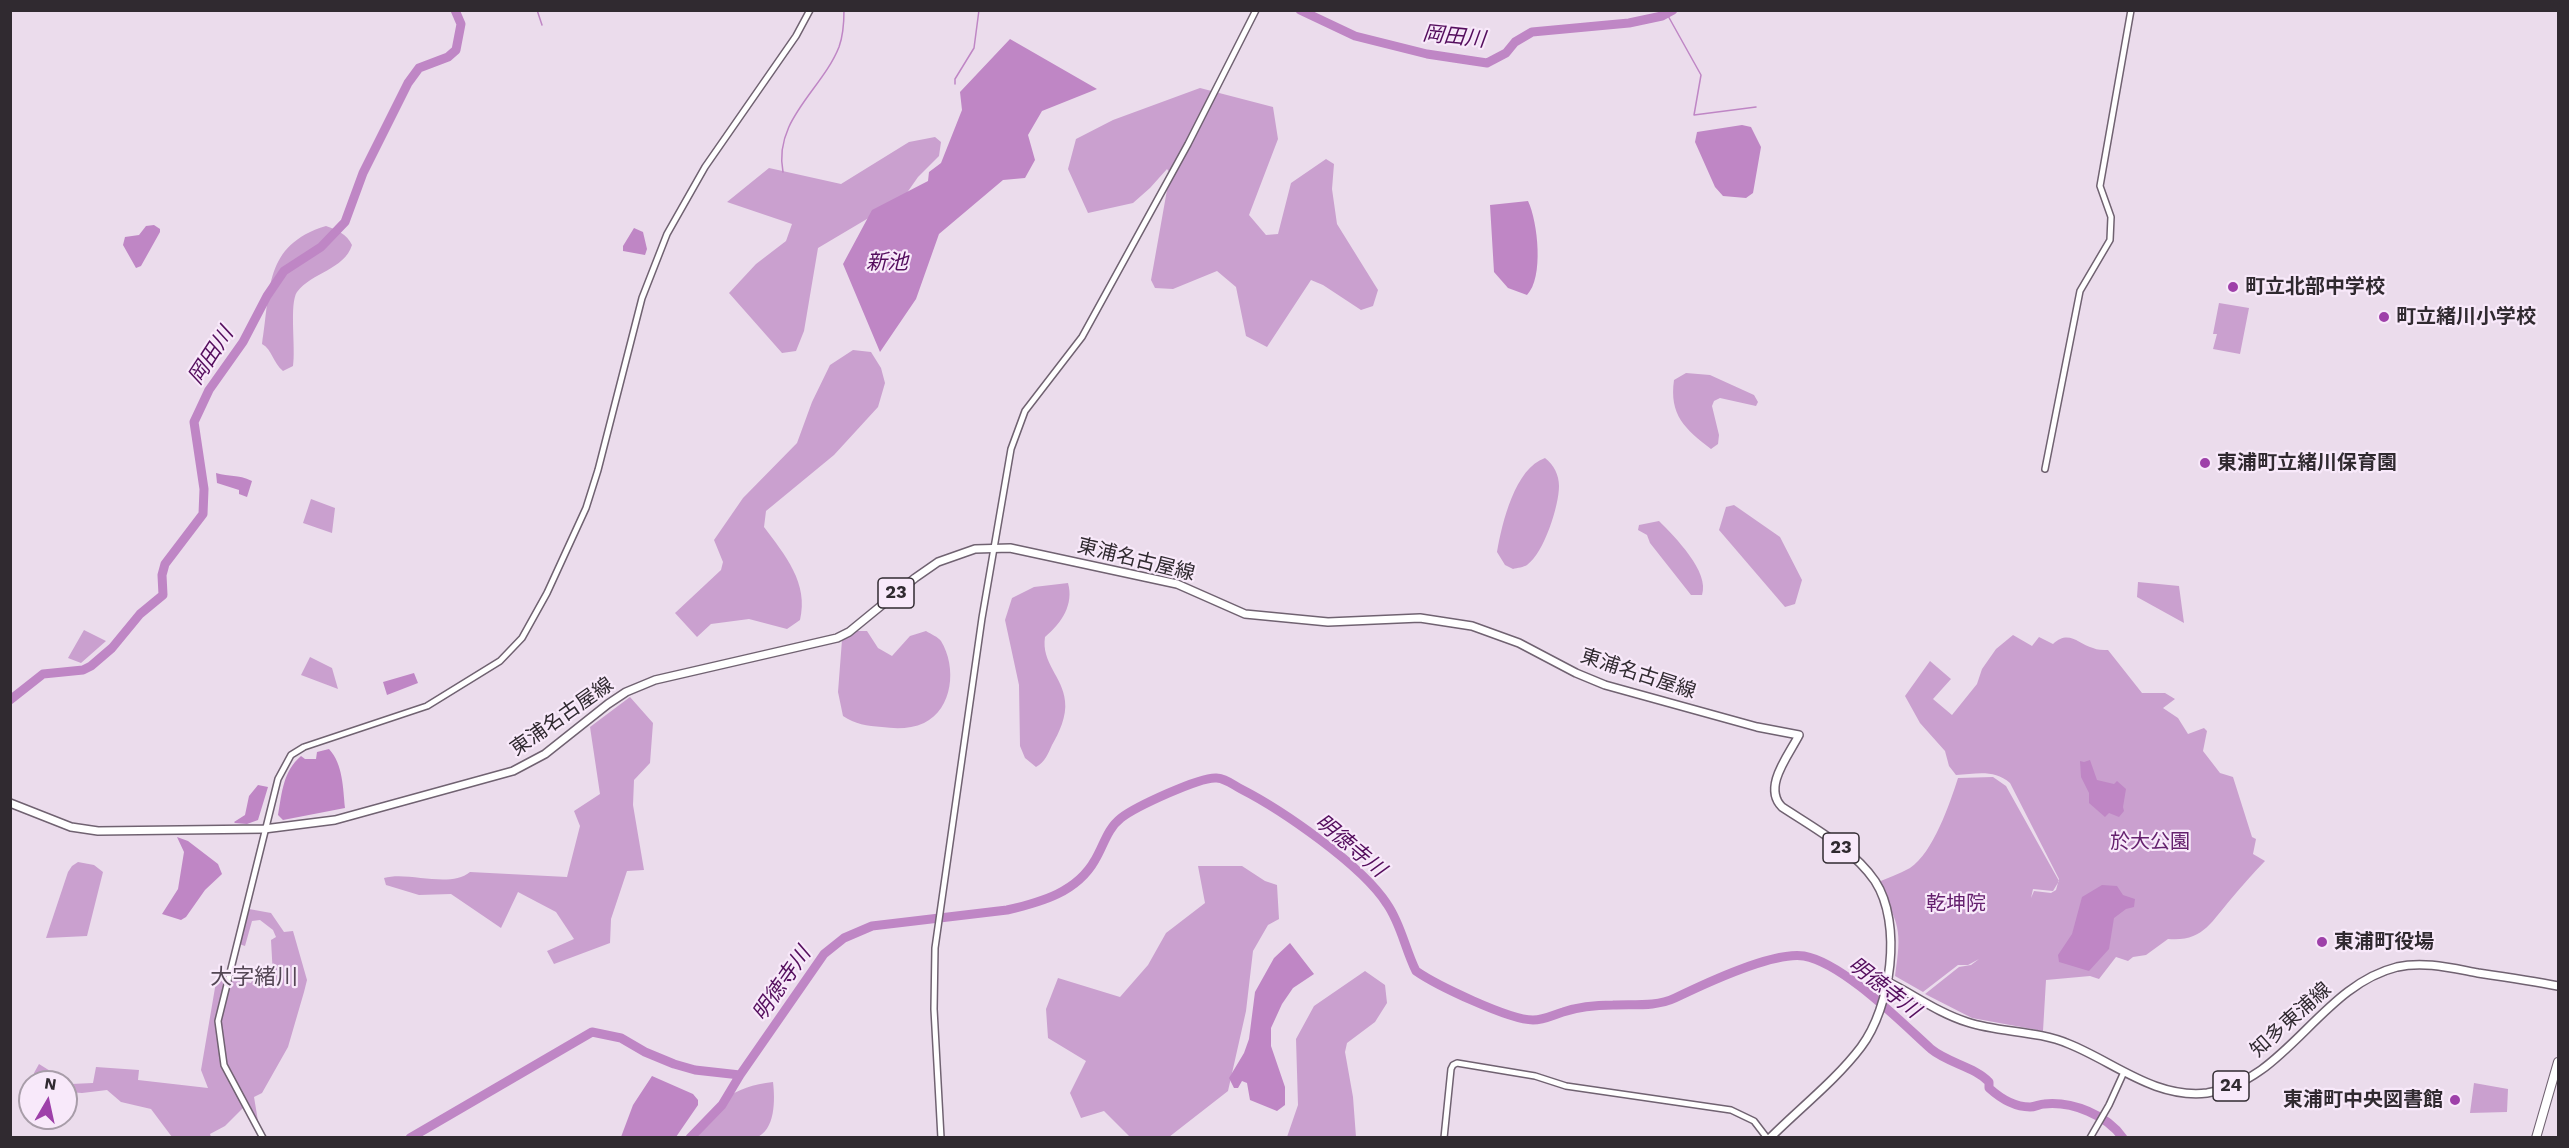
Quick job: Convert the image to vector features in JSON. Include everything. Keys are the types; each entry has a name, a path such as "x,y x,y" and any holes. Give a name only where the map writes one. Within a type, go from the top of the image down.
{"highway":[{"path":"2536,1136 2559,1062"}],"main road":[{"name":"東浦名古屋線","path":"10,803 70,827 98,831 264,830 335,820 513,771 545,754 608,704 633,689 673,675 837,638 849,632 938,562 975,549 1010,548 1177,584 1245,614 1328,622 1420,618 1472,626 1519,643 1576,673 1605,685 1757,727 1800,735 1775,782 1776,799 1782,807 1853,857 1875,881 1886,905 1891,929 1891,953 1879,1011 1871,1031 1860,1048 1769,1137"},
{"name":"知多東浦線","path":"1886,981 1952,1016 1985,1027 2067,1043 2162,1089 2191,1094 2209,1092 2246,1080 2275,1058 2322,1014 2361,982 2397,967 2427,964 2559,986"}],"street":[{"path":"263,1137 224,1065 218,1021 278,779 291,755 311,744 427,706 500,661 522,638 547,593 586,508 639,310 667,234 693,185 796,36 810,10"},
{"path":"941,1137 934,997 939,921 982,618 1011,449 1020,420 1043,384 1082,337 1188,144 1256,10"},
{"path":"2045,469 2080,291 2110,240 2111,217 2100,186 2131,10"},
{"path":"1444,1137 1451,1070 1457,1063 1535,1076 1566,1086 1731,1110 1754,1121 1769,1137"},
{"path":"2090,1137 2109,1105 2124,1072"}],"green space":[{"path":"1200,88 1273,107 1278,139 1249,215 1266,235 1278,234 1291,183 1326,159 1334,164 1332,189 1337,224 1378,290 1373,306 1361,310 1323,285 1311,280 1267,347 1246,336 1236,287 1217,271 1173,289 1155,288 1151,280 1170,173 1167,169 1133,203 1088,213 1068,169 1076,139 1113,120"},
{"path":"935,137 941,142 939,156 918,177 904,197 818,248 804,331 796,351 782,353 729,293 756,264 786,241 792,224 727,202 769,168 841,184 909,142"},
{"path":"326,226 344,235 352,245 348,253 335,266 303,285 297,292 293,306 293,366 283,371 262,344 274,272 280,258 291,245 306,234"},
{"path":"2219,303 2249,308 2240,354 2213,349 2217,334 2213,334"},
{"path":"853,350 871,352 881,368 885,383 878,407 834,455 766,511 764,527 787,559 798,582 802,607 800,620 787,629 749,619 711,624 697,637 675,613 721,570 723,562 714,540 743,498 797,443 812,402 830,365"},
{"path":"1686,373 1710,375 1754,395 1758,402 1756,406 1720,398 1714,401 1712,406 1719,435 1718,444 1711,449 1687,428 1674,403 1674,380"},
{"path":"1545,458 1553,467 1559,482 1553,517 1545,540 1533,559 1526,566 1513,569 1505,565 1497,552 1506,512 1518,484 1535,464"},
{"path":"311,499 335,508 332,533 303,523"},
{"path":"1734,505 1780,537 1802,580 1795,604 1785,607 1719,530 1726,507"},
{"path":"1659,521 1690,555 1701,576 1702,595 1691,595 1650,543 1647,535 1638,530 1639,525"},
{"path":"2138,582 2179,586 2184,623 2137,597"},
{"path":"1068,583 1068,606 1057,626 1045,637 1046,655 1063,692 1065,713 1048,755 1036,767 1025,758 1020,746 1019,685 1005,620 1012,598 1034,587"},
{"path":"84,630 106,641 81,663 68,658"},
{"path":"855,631 867,631 878,648 892,656 910,636 926,631 941,641 949,663 949,686 946,698 934,717 919,725 898,728 861,724 843,716 838,692 842,640"},
{"name":"於大公園","path":"2013,635 2032,646 2039,637 2053,644 2069,638 2095,649 2108,650 2142,693 2165,693 2175,699 2163,708 2178,718 2188,734 2204,728 2207,731 2203,751 2220,773 2233,777 2252,837 2256,839 2253,854 2265,861 2212,923 2198,934 2180,939 2168,939 2146,955 2133,957 2128,961 2116,957 2099,979 2090,976 2046,980 2043,1031 1972,1018 1925,994 1959,967 1971,965 1979,959 1968,965 1958,965 1923,992 1895,976 1898,948 1897,927 1890,908 1876,883 1910,868 1926,851 1940,827 1958,778 1993,777 2006,786 2059,880 2010,783 1991,774 1956,775 1949,766 1945,751 1920,723 1905,696 1930,661 1951,679 1933,699 1952,715 1977,684 1982,669 1996,649","holes":["2058,883 2056,890 2051,893 2034,891 2031,898 2033,889 2053,891"]},
{"path":"310,657 332,668 338,689 301,675"},
{"path":"630,697 653,723 650,763 634,780 633,805 644,870 627,871 611,919 610,943 554,964 547,951 574,939 556,912 518,892 501,928 451,894 419,895 386,885 384,878 394,876 440,880 461,877 470,872 567,877 580,826 574,811 600,794 590,727"},
{"path":"78,862 94,865 103,872 87,936 46,938 68,872"},
{"path":"1198,866 1242,866 1265,881 1277,885 1279,919 1268,925 1253,951 1246,1011 1228,1091 1169,1137 1130,1137 1104,1111 1081,1118 1070,1093 1086,1061 1048,1038 1046,1009 1058,978 1120,997 1148,965 1166,933 1205,903"},
{"path":"249,909 271,913 284,932 293,931 307,980 288,1047 262,1093 254,1097 259,1127 244,1107 225,1126 210,1134 211,1137 172,1137 151,1109 121,1102 107,1090 78,1093 78,1084 93,1083 96,1067 139,1070 138,1080 208,1088 201,1070 217,976 251,983 255,972 273,976 271,940 276,937 273,930 260,920 252,921 245,946 239,944"},
{"path":"1365,971 1385,985 1387,1003 1375,1022 1347,1043 1345,1052 1353,1097 1356,1137 1287,1137 1298,1105 1296,1039 1314,1006"},
{"path":"39,1064 49,1070 36,1070"},
{"path":"773,1082 773,1114 767,1129 762,1134 755,1138 742,1139 692,1137 716,1106 735,1092"},
{"path":"2474,1083 2508,1089 2507,1112 2470,1113"}],"water":[{"name":"新池","path":"1010,39 1097,89 1042,111 1028,135 1035,160 1025,178 1003,180 939,234 916,299 880,352 843,264 872,210 928,181 929,172 941,163 962,110 960,92"},
{"path":"1742,125 1751,127 1761,147 1753,193 1746,198 1723,196 1715,187 1695,142 1697,132"},
{"path":"1528,201 1532,210 1538,250 1536,276 1527,295 1508,288 1494,272 1490,205"},
{"path":"154,225 160,229 160,232 141,266 136,268 123,245 125,237 139,235 146,226"},
{"path":"634,228 643,232 647,249 645,255 623,251 623,246"},
{"path":"216,473 252,481 247,497 239,494 239,490 217,483"},
{"path":"414,673 418,683 387,695 383,682"},
{"path":"329,749 340,769 345,808 283,820 278,815 284,783 290,768 301,756 305,759 316,759 317,752"},
{"path":"2090,760 2097,780 2114,784 2117,781 2126,789 2124,811 2119,817 2109,813 2105,817 2089,803 2089,793 2081,777 2080,761"},
{"path":"258,785 268,787 258,820 247,824 235,823 245,815 249,796"},
{"path":"177,837 188,841 218,864 222,874 205,890 186,917 181,920 162,914 178,889 184,852"},
{"path":"2102,885 2117,886 2123,895 2135,899 2134,907 2126,909 2114,918 2109,949 2089,971 2059,962 2058,955 2072,934 2082,897"},
{"path":"1290,943 1314,974 1293,988 1282,1004 1271,1028 1271,1046 1285,1087 1285,1105 1277,1111 1250,1100 1247,1083 1242,1081 1238,1088 1234,1088 1229,1078 1244,1053 1249,1039 1255,992 1274,958"},
{"path":"652,1076 693,1094 698,1100 698,1105 676,1137 621,1137 633,1105"}],"waterway":[{"name":"岡田川","path":"10,700 43,674 83,670 91,666 112,648 140,614 163,595 162,575 165,564 203,514 204,489 194,422 209,390 243,342 267,296 284,271 321,247 345,222 363,173 408,83 419,68 448,57 456,50 461,24 455,10"},
{"path":"537,10 542,25"},
{"path":"783,172 782,153 785,137 792,121 831,63 839,47 844,10"},
{"path":"955,84 955,79 974,48 979,10"},
{"name":"岡田川","path":"1300,10 1355,36 1427,54 1487,63 1506,53 1515,42 1532,32 1629,23 1662,16 1673,10"},
{"path":"1667,14 1701,75 1694,115 1756,107"},
{"name":"明徳寺川","path":"690,1138 722,1105 740,1075 824,954 844,938 872,926 1007,910 1057,894 1079,880 1087,871 1109,832 1121,818 1168,793 1197,782 1217,778 1230,782 1278,810 1341,856 1387,904 1396,920 1416,971 1455,993 1491,1008 1533,1020 1588,1007 1660,1003 1757,963 1775,958 1804,956 1819,961 1853,981 1931,1049 1983,1077 1989,1082 1989,1088 2013,1104 2024,1107 2042,1104 2077,1107 2098,1116 2123,1138"},
{"name":"明徳寺川","path":"410,1138 592,1032 621,1038 645,1052 674,1064 695,1070 740,1075"}],"place":[{"name":"町立北部中学校","path":"2233,287"},
{"name":"町立緒川小学校","path":"2384,317"},
{"name":"東浦町立緒川保育園","path":"2205,463"},
{"name":"東浦町役場","path":"2322,942"},
{"name":"東浦町中央図書館","path":"2455,1100"}],"district":[{"name":"大字緒川","path":"254,978"}],"park label":[{"name":"乾坤院","path":"1956,904"}]}
